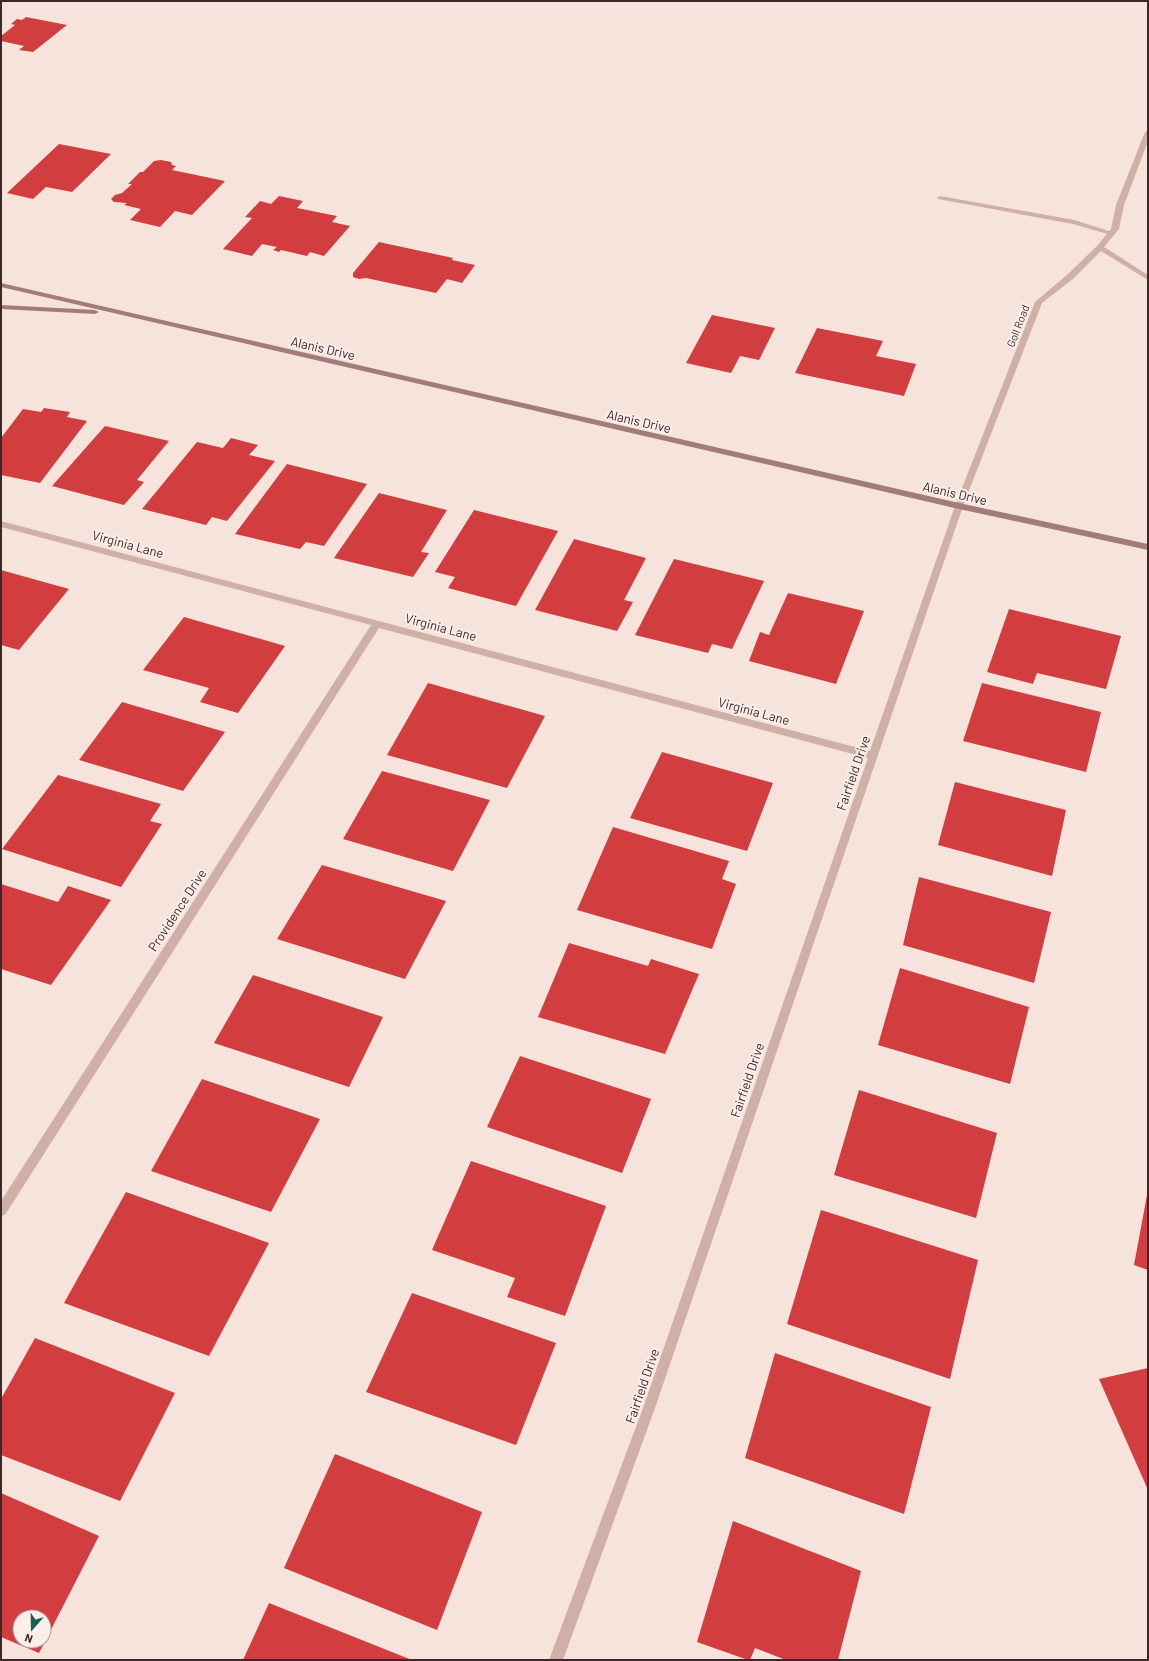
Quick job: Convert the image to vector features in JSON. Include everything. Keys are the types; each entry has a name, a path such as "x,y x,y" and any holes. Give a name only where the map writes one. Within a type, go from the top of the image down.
{"main road":[{"name":"Alanis Drive","path":"1,285 958,506 1148,547"},
{"name":"Alanis Drive","path":"1,307 125,314"}],"street":[{"name":"Goll Road","path":"958,506 1039,302 1071,276 1100,248 1115,229 1120,205 1148,132"},
{"path":"940,198 1074,222 1111,233"},
{"path":"1100,248 1148,278"},
{"name":"Fairfield Drive","path":"556,1660 649,1408 874,756 958,506"},
{"name":"Virginia Lane","path":"1,524 874,756"},
{"name":"Providence Drive","path":"1,1211 377,623"}],"building":[{"path":"26,17 67,25 33,52 19,50 24,46 1,41 1,36 15,25 11,24 17,19 22,20"},
{"path":"59,144 111,154 72,192 46,187 33,199 7,193"},
{"path":"161,160 171,162 172,165 176,166 172,170 225,181 192,215 175,211 160,227 130,220 141,209 124,205 127,203 114,202 111,199 115,195 122,193 132,184 128,184 140,172 143,172 154,161"},
{"path":"279,196 303,201 297,208 337,216 332,222 350,226 324,256 310,252 307,256 281,250 279,252 273,250 277,247 262,244 252,256 223,249 252,218 245,217 260,201 271,204"},
{"path":"379,242 453,258 452,260 475,265 462,283 447,279 436,293 366,278 359,279 353,277 353,273"},
{"path":"712,315 775,328 759,360 740,356 731,373 686,363"},
{"path":"817,328 883,341 876,356 916,364 904,396 795,373"},
{"path":"44,408 70,412 67,417 87,421 40,483 1,475 1,438 23,409 41,412"},
{"path":"105,426 169,441 137,480 144,482 124,505 52,486"},
{"path":"231,438 258,445 249,455 275,461 227,521 212,517 206,525 142,509 197,442 223,448"},
{"path":"287,464 367,484 324,546 306,542 300,549 235,534"},
{"path":"379,493 447,510 421,552 429,553 413,577 334,558"},
{"path":"474,510 558,531 516,606 448,588 455,577 435,572"},
{"path":"574,539 646,558 624,600 633,602 617,631 535,610"},
{"path":"674,559 764,581 732,649 712,644 708,653 635,635"},
{"path":"1,570 69,589 19,650 1,645"},
{"path":"788,593 864,611 836,684 749,661 760,632 769,635"},
{"path":"1009,609 1121,636 1106,689 1037,673 1033,684 987,672"},
{"path":"184,617 285,646 238,713 200,702 209,688 143,670"},
{"path":"428,683 545,716 507,788 387,755"},
{"path":"982,683 1101,712 1086,772 963,741"},
{"path":"122,702 225,732 183,791 79,760"},
{"path":"662,752 773,783 747,851 630,818"},
{"path":"382,771 490,800 453,871 343,839"},
{"path":"58,775 161,804 150,821 162,824 121,887 2,849"},
{"path":"955,782 1066,810 1052,876 938,845"},
{"path":"613,827 729,861 722,879 736,884 712,949 577,910"},
{"path":"322,865 446,901 405,979 277,939"},
{"path":"919,877 1051,912 1034,983 903,945"},
{"path":"1,884 58,902 68,886 111,900 51,985 1,969"},
{"path":"569,943 648,966 651,959 699,974 665,1054 538,1017"},
{"path":"900,968 1029,1007 1010,1084 878,1045"},
{"path":"253,975 383,1017 349,1087 214,1043"},
{"path":"520,1056 651,1099 622,1173 487,1127"},
{"path":"202,1079 320,1119 271,1212 151,1171"},
{"path":"859,1090 997,1133 976,1218 834,1175"},
{"path":"471,1161 606,1206 565,1316 507,1297 515,1278 432,1250"},
{"path":"126,1192 269,1243 209,1356 64,1303"},
{"path":"1148,1195 1148,1270 1134,1265"},
{"path":"821,1210 978,1260 950,1379 787,1324"},
{"path":"412,1293 556,1343 516,1445 366,1392"},
{"path":"35,1338 175,1393 120,1501 1,1455 1,1399"},
{"path":"775,1353 931,1407 904,1514 745,1458"},
{"path":"1148,1368 1148,1490 1099,1379"},
{"path":"335,1454 482,1512 437,1630 284,1568"},
{"path":"1,1493 99,1536 52,1628 52,1609 12,1609 12,1642 1,1637"},
{"path":"733,1521 861,1571 838,1660 786,1660 755,1648 750,1660 748,1660 697,1642"},
{"path":"269,1603 412,1660 243,1660"},
{"path":"30,1649 41,1649 39,1653"}]}
